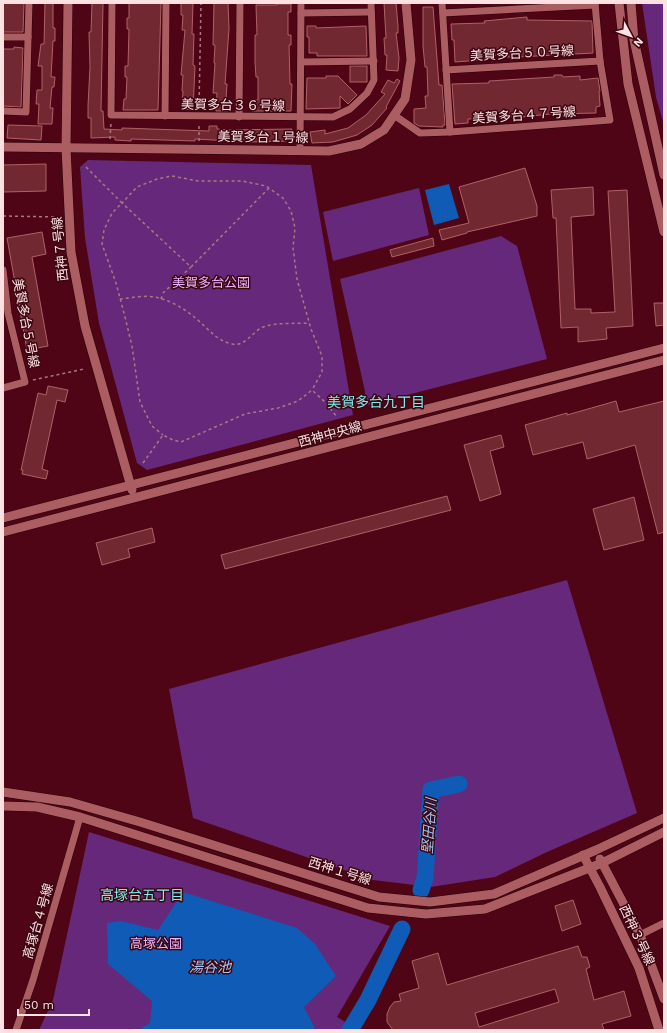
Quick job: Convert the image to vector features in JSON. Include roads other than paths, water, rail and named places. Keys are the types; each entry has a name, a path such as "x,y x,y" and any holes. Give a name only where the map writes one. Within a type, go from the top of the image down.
{"street":[{"path":"3,111 26,112 29,3"},
{"name":"西神７号線","path":"68,3 66,148 71,252 87,334 135,498"},
{"name":"美賀多台３６号線","path":"112,3 111,115 300,118 333,117 350,109 366,93 374,80 371,3"},
{"path":"165,116 166,3"},
{"path":"239,117 240,3"},
{"path":"300,151 301,3"},
{"name":"美賀多台１号線","path":"3,147 329,151 361,144 384,130 405,99 411,60 406,3"},
{"path":"394,115 420,133 450,132 442,3"},
{"path":"619,3 628,84 664,232"},
{"path":"631,3 634,40 664,175"},
{"path":"443,13 595,4"},
{"name":"美賀多台４７号線","path":"450,132 610,120 600,61 595,4"},
{"path":"301,13 371,12"},
{"path":"3,37 28,37"},
{"path":"300,62 374,61"},
{"name":"美賀多台５０号線","path":"446,70 600,61"},
{"name":"美賀多台５号線","path":"3,270 8,313 25,382 3,388"},
{"name":"西神中央線","path":"3,518 664,348"},
{"name":"西神中央線","path":"3,532 664,360"},
{"name":"西神１号線","path":"3,792 70,802 140,822 379,897 430,902 494,894 596,850 664,818"},
{"name":"西神１号線","path":"3,806 37,807 80,817 368,908 426,914 485,909 602,863 664,832"},
{"name":"高塚台４号線","path":"16,1030 33,980 80,817"},
{"name":"西神３号線","path":"596,850 640,935 664,999"},
{"name":"西神３号線","path":"583,855 639,968 659,1030"},
{"path":"640,935 664,923"}],"water":[{"path":"449,184 459,218 434,225 425,190"},
{"name":"湯谷池","path":"183,892 297,928 315,944 336,976 304,1007 316,1030 138,1030 150,1023 152,1001 108,964 107,923 121,921 158,930"}],"waterway":[{"name":"堅田谷川","path":"421,890 425,878 431,790 459,784"},
{"name":"堅田谷川","path":"350,1030 368,1000 402,929"}],"district":[{"name":"美賀多台九丁目","path":"376,402"},
{"name":"高塚台五丁目","path":"142,895"}],"park label":[{"name":"美賀多台公園","path":"211,282"},
{"name":"高塚公園","path":"156,943"}]}
